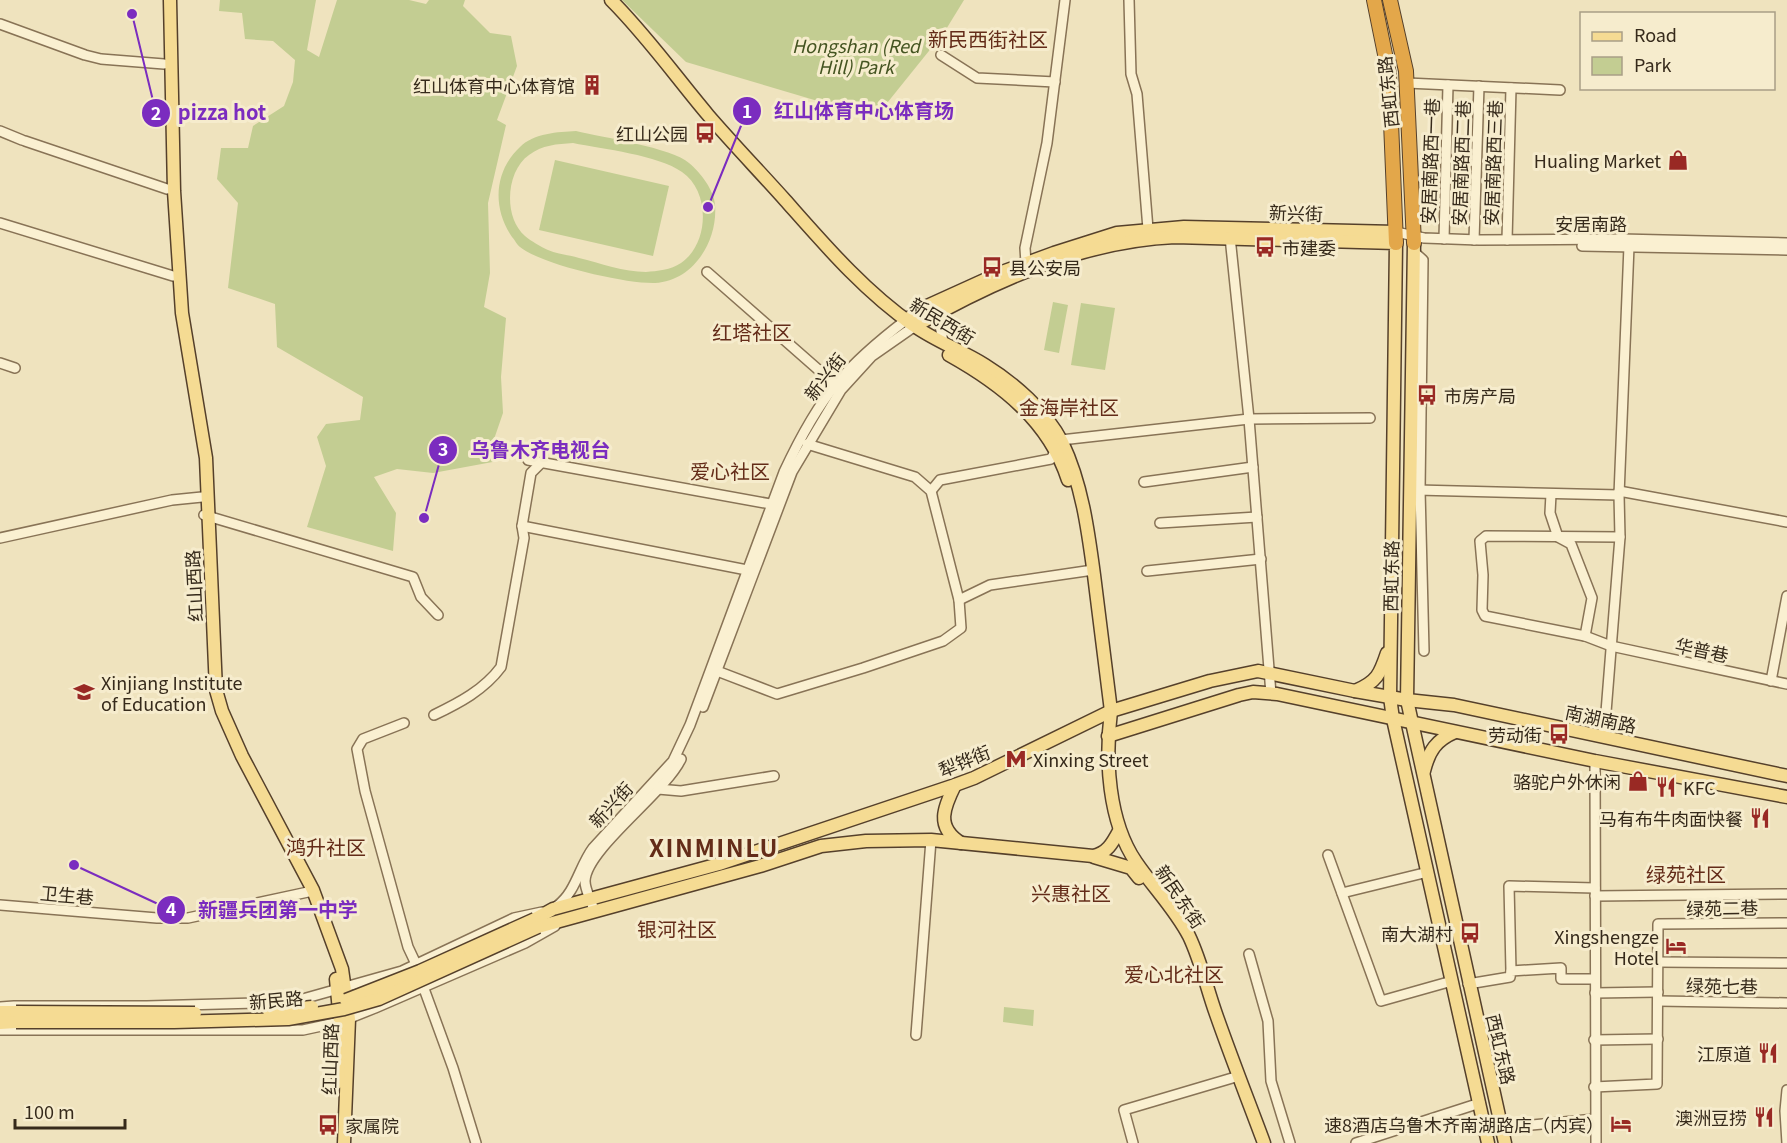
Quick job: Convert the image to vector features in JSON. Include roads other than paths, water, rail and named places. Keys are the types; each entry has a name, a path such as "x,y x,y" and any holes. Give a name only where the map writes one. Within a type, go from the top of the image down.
{"highway":[{"name":"西虹东路","path":"1374,0 1389,74 1396,238"},
{"name":"西虹东路","path":"1390,0 1406,71 1414,244"}],"main road":[{"name":"红山西路","path":"162,0 167,189 173,276 176,313 201,458 216,690 222,711 242,756 313,890 342,969 345,1020 344,1143"},
{"name":"红山西路","path":"170,0 174,191 182,302 206,458 205,515 212,691 216,710 236,760 308,891 342,989"},
{"name":"新民西街","path":"601,0 664,68 705,121 813,242 868,297 996,385 1034,419 1058,445"},
{"name":"新民西街","path":"611,0 671,67 708,115 825,244 908,325 984,365 1027,398 1049,422 1081,495 1108,736"},
{"name":"新兴街","path":"908,325 927,306 1026,263 1117,233 1184,227 1396,238"},
{"name":"新兴街","path":"908,325 1026,272 1114,244 1149,238 1396,238"},
{"name":"西虹东路","path":"1396,238 1390,697 1488,1143"},
{"name":"西虹东路","path":"1414,244 1414,490 1407,700 1505,1143"},
{"path":"1355,691 1373,682 1381,671 1390,643"},
{"name":"犁铧街","path":"537,923 553,909 719,864 974,778 1107,713 1210,681 1258,671 1407,700"},
{"path":"1108,736 1239,694 1254,692 1594,761 1787,797"},
{"name":"南湖南路","path":"1407,700 1454,705 1787,776"},
{"path":"1424,775 1428,753 1442,738 1455,732"},
{"name":"新民东街","path":"1108,736 1111,780 1119,831 1134,860 1176,915 1189,937 1256,1143"},
{"path":"955,784 948,800 944,819 946,830 951,837 961,843"},
{"path":"537,923 568,919 760,866 821,846 866,841 931,840 1093,856 1103,854 1119,831"},
{"name":"新民东街","path":"1093,856 1131,868 1170,918 1192,960 1236,1077 1264,1143"},
{"name":"新民路","path":"0,1023 16,1017 285,1011 342,1002 537,923"},
{"name":"新民路","path":"0,1009 16,1017"},
{"name":"红山西路","path":"336,1143 345,1020"}],"street":[{"path":"1026,263 1025,248 1047,143 1065,0"},
{"path":"1129,0 1131,74 1137,94 1148,229"},
{"path":"0,24 85,55 164,64"},
{"path":"941,55 977,78 1054,82"},
{"path":"1407,83 1560,90"},
{"name":"安居南路西一巷","path":"1444,239 1448,85"},
{"name":"安居南路西二巷","path":"1474,240 1479,86"},
{"name":"安居南路西三巷","path":"1507,240 1511,88"},
{"path":"0,131 167,189"},
{"path":"0,223 173,276"},
{"path":"1230,237 1249,419 1271,694"},
{"name":"安居南路","path":"1396,238 1414,244 1787,250"},
{"name":"安居南路","path":"1414,244 1444,239 1621,239 1787,243"},
{"path":"1604,737 1620,537 1619,493 1629,246"},
{"path":"707,272 838,387"},
{"path":"943,342 940,325 947,308"},
{"name":"新兴街","path":"594,911 591,898 585,888 585,878 590,866 623,825 658,789 679,763 696,727 775,504 784,472 799,441 838,387 868,351 908,325"},
{"path":"0,363 15,368"},
{"name":"新兴街","path":"775,504 838,387"},
{"path":"932,491 940,480 1051,459 1058,445 1249,419 1370,418"},
{"path":"717,670 777,694 943,641 961,628 959,600 932,491 915,477 807,444"},
{"path":"528,460 775,504"},
{"path":"434,715 462,701 492,679 501,667 524,538 522,526 531,473 542,462"},
{"path":"1144,482 1253,467"},
{"path":"1424,651 1414,490 1551,494 1619,493 1787,522"},
{"path":"1551,494 1550,513 1558,537 1571,544 1592,598 1585,636"},
{"path":"0,538 172,500 202,498"},
{"path":"205,515 413,577 421,597 438,615"},
{"path":"1160,523 1257,517"},
{"path":"522,526 751,571"},
{"name":"华普巷","path":"1558,537 1486,536 1480,541 1483,575 1482,610 1485,616 1585,636 1611,646 1787,684"},
{"path":"1558,537 1620,537"},
{"path":"1147,571 1261,559"},
{"path":"959,600 990,585 1090,570"},
{"name":"新兴街","path":"553,909 567,899 585,859 593,849 673,760 690,725 751,571"},
{"path":"1771,681 1787,596"},
{"path":"404,723 363,740 357,749 365,791 408,947 416,964"},
{"path":"1594,761 1596,1143"},
{"path":"658,789 681,791 774,776"},
{"path":"916,1035 931,840"},
{"path":"1328,855 1381,1001 1452,981"},
{"path":"1342,893 1428,873"},
{"path":"1468,984 1510,977 1512,971 1509,886 1595,892 1787,894"},
{"name":"卫生巷","path":"0,905 157,918 188,918 308,891"},
{"path":"0,1009 14,1005 292,1002 402,971 514,918 553,909"},
{"path":"0,1030 303,1030 345,1020 525,943 568,919"},
{"name":"绿苑二巷","path":"1658,962 1658,924 1787,923"},
{"path":"1250,954 1268,1021 1271,1081 1290,1143"},
{"path":"1594,1087 1657,1084 1658,962 1787,963"},
{"path":"1512,971 1561,968 1561,979 1595,979"},
{"path":"423,986 453,1068 476,1143"},
{"name":"绿苑七巷","path":"1595,993 1787,1003"},
{"path":"1594,1040 1658,1039"},
{"path":"1133,1143 1124,1110 1236,1077"},
{"path":"1787,1090 1785,1111 1787,1143"},
{"path":"1356,1143 1480,1103"},
{"path":"1501,1128 1595,1119"}],"place":[{"name":"pizza hot","path":"132,14"},
{"name":"红山体育中心体育馆","path":"592,85"},
{"name":"红山公园","path":"705,133"},
{"name":"Hualing Market","path":"1678,160"},
{"name":"红山体育中心体育场","path":"708,207"},
{"name":"市建委","path":"1265,247"},
{"name":"县公安局","path":"992,267"},
{"name":"市房产局","path":"1427,395"},
{"name":"乌鲁木齐电视台","path":"424,518"},
{"name":"Xinjiang Institute of Education","path":"84,692"},
{"name":"劳动街","path":"1559,734"},
{"name":"Xinxing Street","path":"1016,759"},
{"name":"骆驼户外休闲","path":"1638,781"},
{"name":"KFC","path":"1666,787"},
{"name":"马有布牛肉面快餐","path":"1760,818"},
{"name":"新疆兵团第一中学","path":"74,865"},
{"name":"南大湖村","path":"1470,933"},
{"name":"Xingshengze Hotel","path":"1676,946"},
{"name":"江原道","path":"1768,1053"},
{"name":"澳洲豆捞","path":"1764,1117"},
{"name":"速8酒店乌鲁木齐南湖路店（内宾）","path":"1621,1124"},
{"name":"家属院","path":"328,1125"}],"district":[{"name":"新民西街社区","path":"988,38"},
{"name":"红塔社区","path":"752,331"},
{"name":"金海岸社区","path":"1069,406"},
{"name":"爱心社区","path":"730,470"},
{"name":"鸿升社区","path":"326,846"},
{"name":"XINMINLU","path":"714,846"},
{"name":"绿苑社区","path":"1686,873"},
{"name":"兴惠社区","path":"1071,892"},
{"name":"银河社区","path":"677,928"},
{"name":"爱心北社区","path":"1174,973"}],"park label":[{"name":"Hongshan (Red Hill) Park","path":"856,55"}]}
